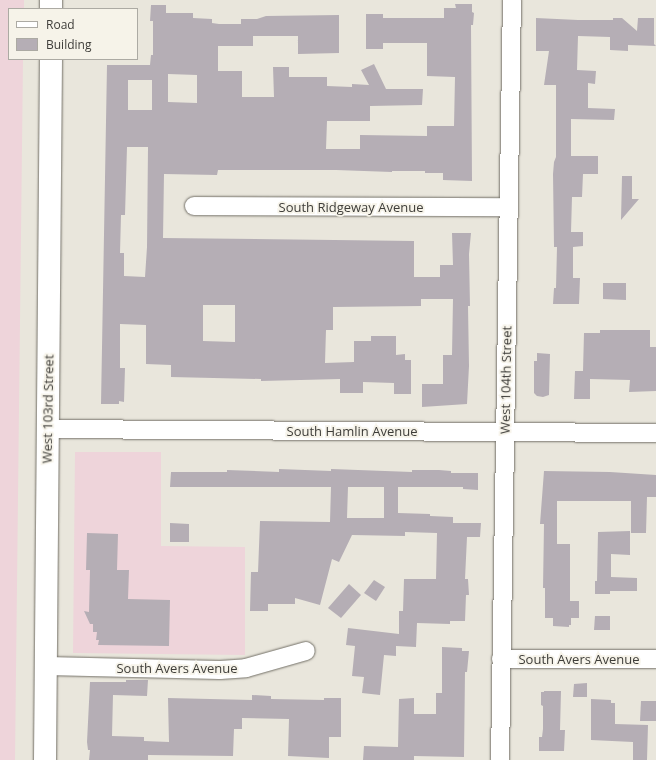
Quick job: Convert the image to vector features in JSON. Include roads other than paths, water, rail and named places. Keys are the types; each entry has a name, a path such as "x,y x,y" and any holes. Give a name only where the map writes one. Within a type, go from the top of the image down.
{"main road":[{"name":"West 103rd Street","path":"45,760 51,60"}],"street":[{"name":"West 104th Street","path":"500,760 512,0"},
{"name":"South Ridgeway Avenue","path":"194,206 508,207"},
{"name":"South Hamlin Avenue","path":"47,429 656,433"},
{"name":"South Avers Avenue","path":"46,666 220,670 246,668 306,651"},
{"name":"South Avers Avenue","path":"501,659 656,659"}]}
